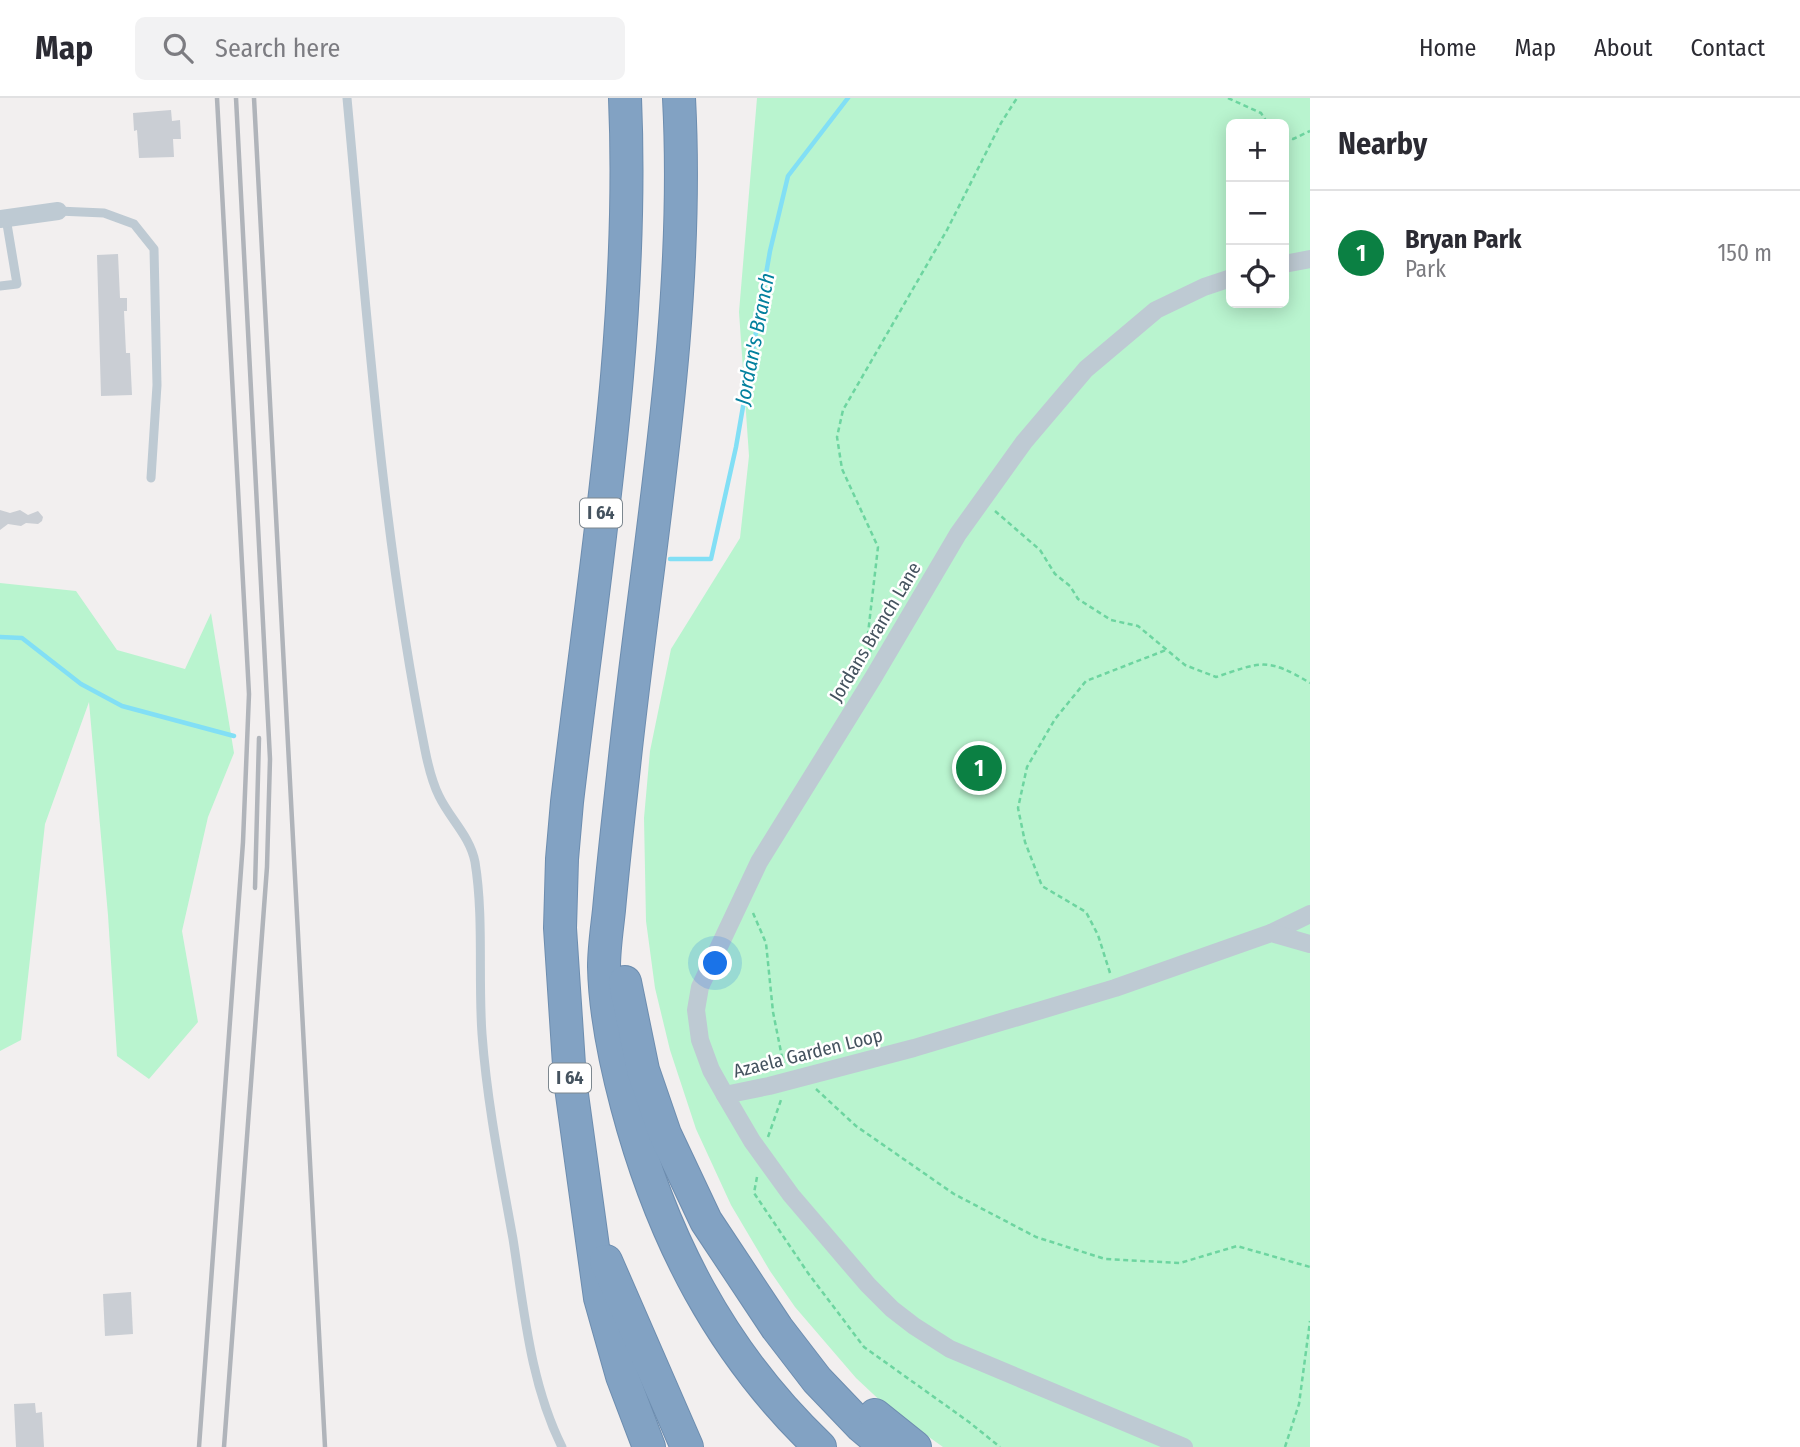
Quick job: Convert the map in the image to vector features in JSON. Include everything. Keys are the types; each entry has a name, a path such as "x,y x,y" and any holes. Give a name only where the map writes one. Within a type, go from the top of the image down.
{"highway":[{"name":"I 64","path":"625,98 627,195 622,323 562,859 560,928 570,1080 592,1228 687,1447"},
{"path":"679,98 680,196 675,310 663,438 613,862 604,966 614,1055 639,1153 670,1235 705,1302 747,1367 793,1421 820,1447"},
{"path":"613,862 625,990 643,1070 661,1122 706,1221 778,1328 817,1380 860,1426 887,1447"},
{"path":"592,1228 600,1298 622,1376 649,1447"},
{"path":"778,1328 862,1404 915,1447"}],"street":[{"path":"3,218 58,211"},
{"path":"1289,263 1310,259"},
{"name":"Jordans Branch Lane","path":"724,1095 700,1040 696,1010 700,986 759,862 981,500 1054,404 1086,369 1156,310 1226,280"},
{"name":"Azaela Garden Loop","path":"1184,1447 950,1349 914,1326 868,1285 791,1195 724,1095 927,1044 1115,988 1271,933 1310,914"},
{"path":"1271,933 1310,944"}],"lane":[{"path":"347,98 385,493 403,626 425,750 435,786 466,837 475,864 482,1035 492,1116 533,1361 550,1424 562,1447"},
{"path":"58,211 104,213 134,224 154,250 157,385 150,478"},
{"path":"0,286 17,284 3,218"}],"path":[{"path":"878,668 867,642 878,547 842,469 837,437 843,410 947,230 1017,98"},
{"path":"1228,98 1261,113 1265,119"},
{"path":"1289,138 1293,139 1310,131"},
{"path":"981,500 1040,550 1055,575 1070,586 1078,599 1111,621 1138,626 1185,665 1216,677 1246,666 1272,664 1310,683"},
{"path":"1115,988 1098,935 1086,912 1042,886 1025,842 1018,808 1027,767 1055,719 1086,681 1166,650"},
{"path":"745,892 766,943 774,1012 795,1079 866,1134 954,1194 1036,1237 1105,1259 1180,1263 1237,1246 1310,1267"},
{"path":"795,1079 762,1155 754,1193 808,1273 864,1347 1000,1447"},
{"path":"1285,1447 1299,1404 1310,1321"}],"green space":[{"path":"757,98 1310,98 1310,1447 943,1447 888,1408 856,1378 795,1307 731,1205 696,1129 670,1050 655,988 646,921 644,818 650,751 671,649 740,538 749,456 739,312"},
{"path":"0,583 76,591 117,650 185,669 211,613 234,753 208,817 182,931 198,1022 149,1079 117,1056 108,915 89,702 45,824 21,1040 0,1051"}],"building":[{"path":"171,110 172,121 180,120 181,139 173,139 174,157 139,158 133,113"},
{"path":"118,254 120,298 127,298 127,311 124,311 126,353 130,353 132,395 101,396 97,255"},
{"path":"0,510 10,513 20,510 28,515 38,511 43,517 38,524 8,524 0,530"},
{"path":"131,1292 133,1334 105,1336 103,1294"},
{"path":"35,1403 36,1413 42,1412 44,1447 16,1447 14,1404"}],"waterway":[{"name":"Jordan's Branch","path":"670,559 711,559 736,447 770,251 788,176 848,98"},
{"name":"Jordan's Branch","path":"0,637 22,638 81,684 122,706 234,736"}],"railway":[{"path":"199,1447 243,842 249,694 217,98"},
{"path":"224,1447 267,867 270,759 236,98"},
{"path":"254,98 325,1447"},
{"path":"255,888 259,738"}],"place":[{"name":"Bryan Park","path":"979,768"}]}
